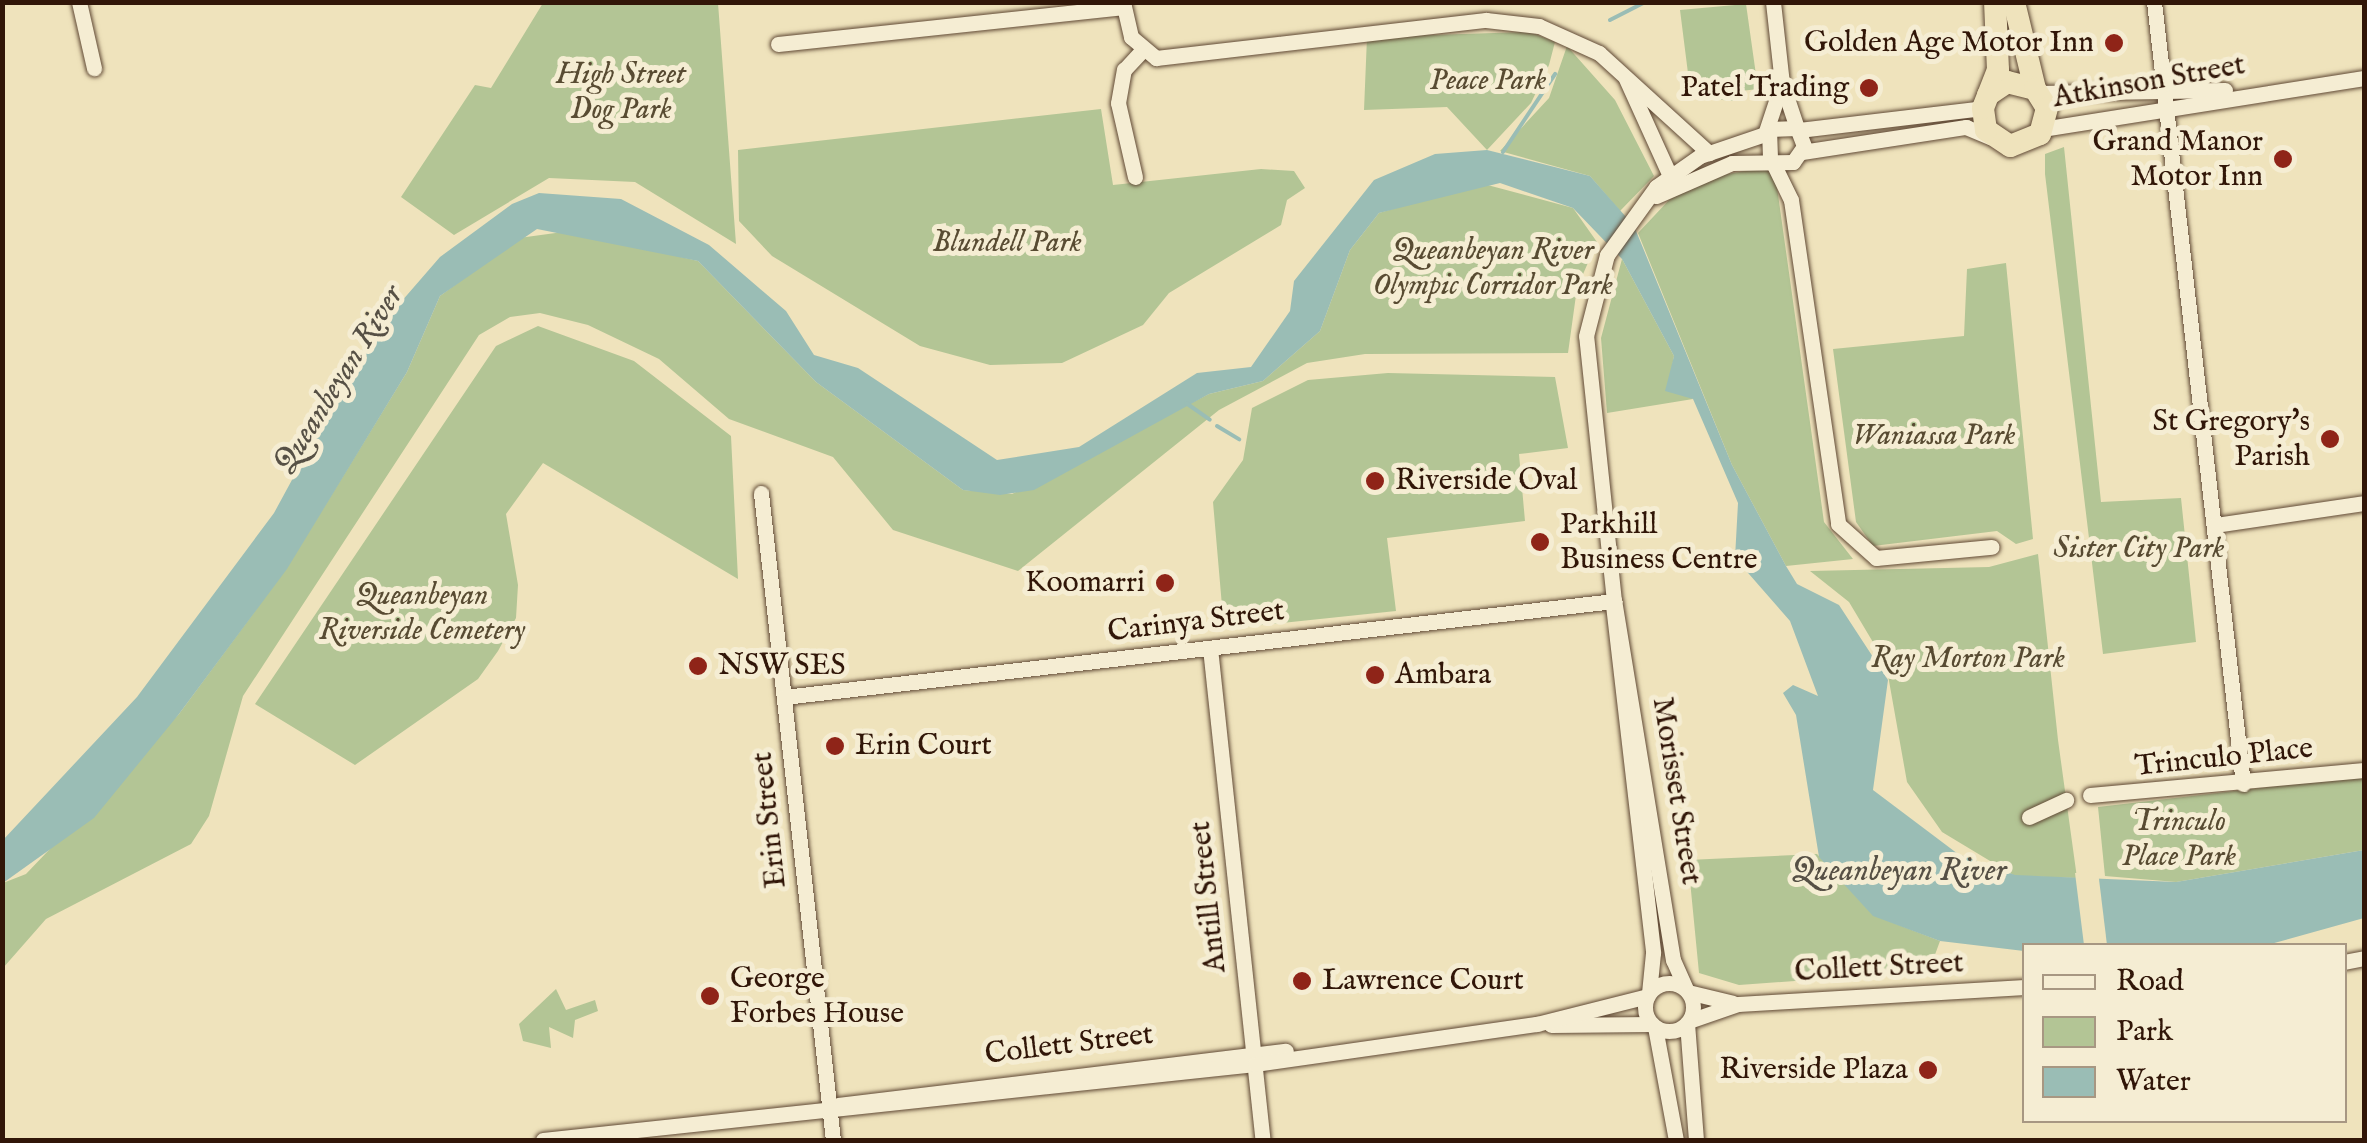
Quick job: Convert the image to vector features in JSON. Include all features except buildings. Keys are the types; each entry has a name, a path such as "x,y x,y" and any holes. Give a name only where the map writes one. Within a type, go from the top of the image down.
{"highway":[{"path":"1995,2 1998,70 1985,101 1993,139 2021,146 2042,128 2037,91 2014,2"},
{"path":"1985,101 2006,82 2037,91"}],"street":[{"path":"79,2 94,68"},
{"path":"1773,2 1782,84 1798,129 1801,153 1791,200"},
{"path":"2154,2 2243,784"},
{"path":"778,44 1124,5 1141,52"},
{"path":"1141,52 1180,57 1501,20 1572,38 1617,68 1709,153"},
{"path":"1135,177 1118,103 1124,70 1141,52"},
{"path":"1617,68 1669,174"},
{"name":"Atkinson Street","path":"2042,128 2264,90 2364,78"},
{"path":"1782,84 1765,133 1771,160 1791,200 1838,524 1876,558 1991,547"},
{"name":"Atkinson Street","path":"2037,91 2264,90"},
{"path":"1669,174 1709,153 1765,133 1781,122 1798,129 1985,101"},
{"path":"1669,174 1703,172 1966,127 1993,139"},
{"name":"Morisset Street","path":"1640,206 1703,172"},
{"name":"Morisset Street","path":"1654,1026 1649,994 1653,954 1624,746 1614,602 1586,336 1607,254 1640,206 1669,174"},
{"name":"Erin Street","path":"761,493 833,1140"},
{"path":"2215,525 2364,503"},
{"name":"Morisset Street","path":"1614,602 1687,990 1688,1022"},
{"name":"Carinya Street","path":"784,696 1614,602"},
{"name":"Antill Street","path":"1210,648 1263,1140"},
{"path":"1624,746 1635,710"},
{"name":"Trinculo Place","path":"2090,795 2364,770"},
{"path":"1630,793 1653,822"},
{"path":"2029,817 2066,800"},
{"name":"Collett Street","path":"1537,1024 1649,994 1664,983 1738,1004"},
{"name":"Collett Street","path":"542,1140 1537,1024 1654,1026 1688,1022 1738,1004 2022,987"},
{"path":"1688,1022 1696,1140"},
{"path":"1654,1026 1676,1140"}],"green space":[{"name":"High Street Dog Park","path":"543,3 718,3 736,244 635,182 549,178 454,235 401,197 475,85 491,88"},
{"path":"1746,4 1758,89 1732,92 1733,101 1691,97 1680,10"},
{"name":"Peace Park","path":"1530,32 1555,42 1549,65 1531,103 1487,150 1447,107 1364,110 1367,37"},
{"path":"1567,46 1615,100 1654,176 1620,211 1590,176 1500,151 1549,98"},
{"name":"Blundell Park","path":"1101,109 1113,185 1261,169 1294,171 1305,188 1287,200 1281,225 1169,293 1143,325 1062,363 990,365 920,346 772,256 739,221 738,150"},
{"name":"Sister City Park","path":"2064,147 2101,502 2181,498 2196,642 2103,654 2045,174 2045,154"},
{"name":"Ray Morton Park","path":"1774,166 1824,522 1853,559 1786,566 1732,465 1638,233 1670,199 1710,177"},
{"name":"Queanbeyan River Olympic Corridor Park","path":"1480,183 1573,208 1597,242 1577,288 1568,353 1365,354 1307,363 1219,410 1018,571 893,530 833,457 729,419 659,359 588,325 540,313 510,317 479,335 243,696 209,816 191,844 46,919 3,968 3,883 26,874 179,714 286,569 407,372 440,296 519,238 570,231 698,261 816,382 963,490 1012,494 1209,394 1263,381 1320,331 1350,250 1379,213"},
{"path":"1622,259 1674,356 1670,378 1693,399 1607,413 1601,338"},
{"name":"Waniassa Park","path":"2006,263 2033,539 2016,544 1997,531 1873,546 1856,522 1833,349 1964,336 1967,269"},
{"name":"Queanbeyan Riverside Cemetery","path":"538,326 634,361 731,436 738,579 543,463 506,514 518,585 516,618 498,651 478,679 355,765 255,704 496,346"},
{"name":"Riverside Oval","path":"1388,373 1555,377 1568,448 1519,454 1525,521 1387,538 1396,611 1224,629 1213,502 1243,460 1252,408 1308,380"},
{"name":"Ray Morton Park","path":"2038,554 2077,878 2015,876 1942,832 1907,782 1886,664 1849,602 1810,571 1989,567"},
{"name":"Trinculo Place Park","path":"2364,776 2364,850 2176,882 2105,876 2098,807"},
{"path":"1817,854 1873,915 1940,941 1929,971 1739,985 1699,973 1688,860"},
{"path":"556,989 566,1010 595,1000 598,1011 575,1020 573,1038 549,1027 551,1048 523,1041 519,1024"}],"water":[{"name":"Queanbeyan River","path":"1487,150 1590,176 1634,226 1732,465 1786,566 1797,584 1839,605 1888,680 1873,790 1958,854 2015,875 2176,882 2364,850 2364,918 2274,943 2022,943 2022,951 1940,941 1873,916 1819,857 1796,715 1783,693 1793,685 1818,696 1790,621 1735,558 1738,503 1693,399 1665,391 1674,356 1622,259 1573,208 1500,183 1379,213 1350,250 1320,331 1263,381 1209,394 1034,490 1000,495 963,490 816,382 698,261 537,229 440,296 407,372 287,569 179,714 94,818 3,883 3,840 137,697 274,513 368,340 440,257 512,204 539,193 621,199 709,245 786,311 814,355 858,368 997,460 1079,447 1197,373 1251,367 1290,311 1294,281 1374,180 1435,154"}],"pier":[{"path":"2098,871 2107,943 2084,943 2075,873"}],"waterway":[{"path":"1610,20 1645,2"},
{"path":"1503,152 1555,74"},
{"path":"1186,403 1210,420"},
{"path":"1217,426 1239,439"}],"place":[{"name":"Golden Age Motor Inn","path":"2114,43"},
{"name":"Patel Trading","path":"1869,88"},
{"name":"Grand Manor Motor Inn","path":"2283,159"},
{"name":"St Gregory's Parish","path":"2330,439"},
{"name":"Riverside Oval","path":"1375,481"},
{"name":"Parkhill Business Centre","path":"1540,542"},
{"name":"Koomarri","path":"1165,583"},
{"name":"NSW SES","path":"698,666"},
{"name":"Ambara","path":"1375,675"},
{"name":"Erin Court","path":"835,746"},
{"name":"Lawrence Court","path":"1302,981"},
{"name":"George Forbes House","path":"710,996"},
{"name":"Riverside Plaza","path":"1928,1070"}]}
